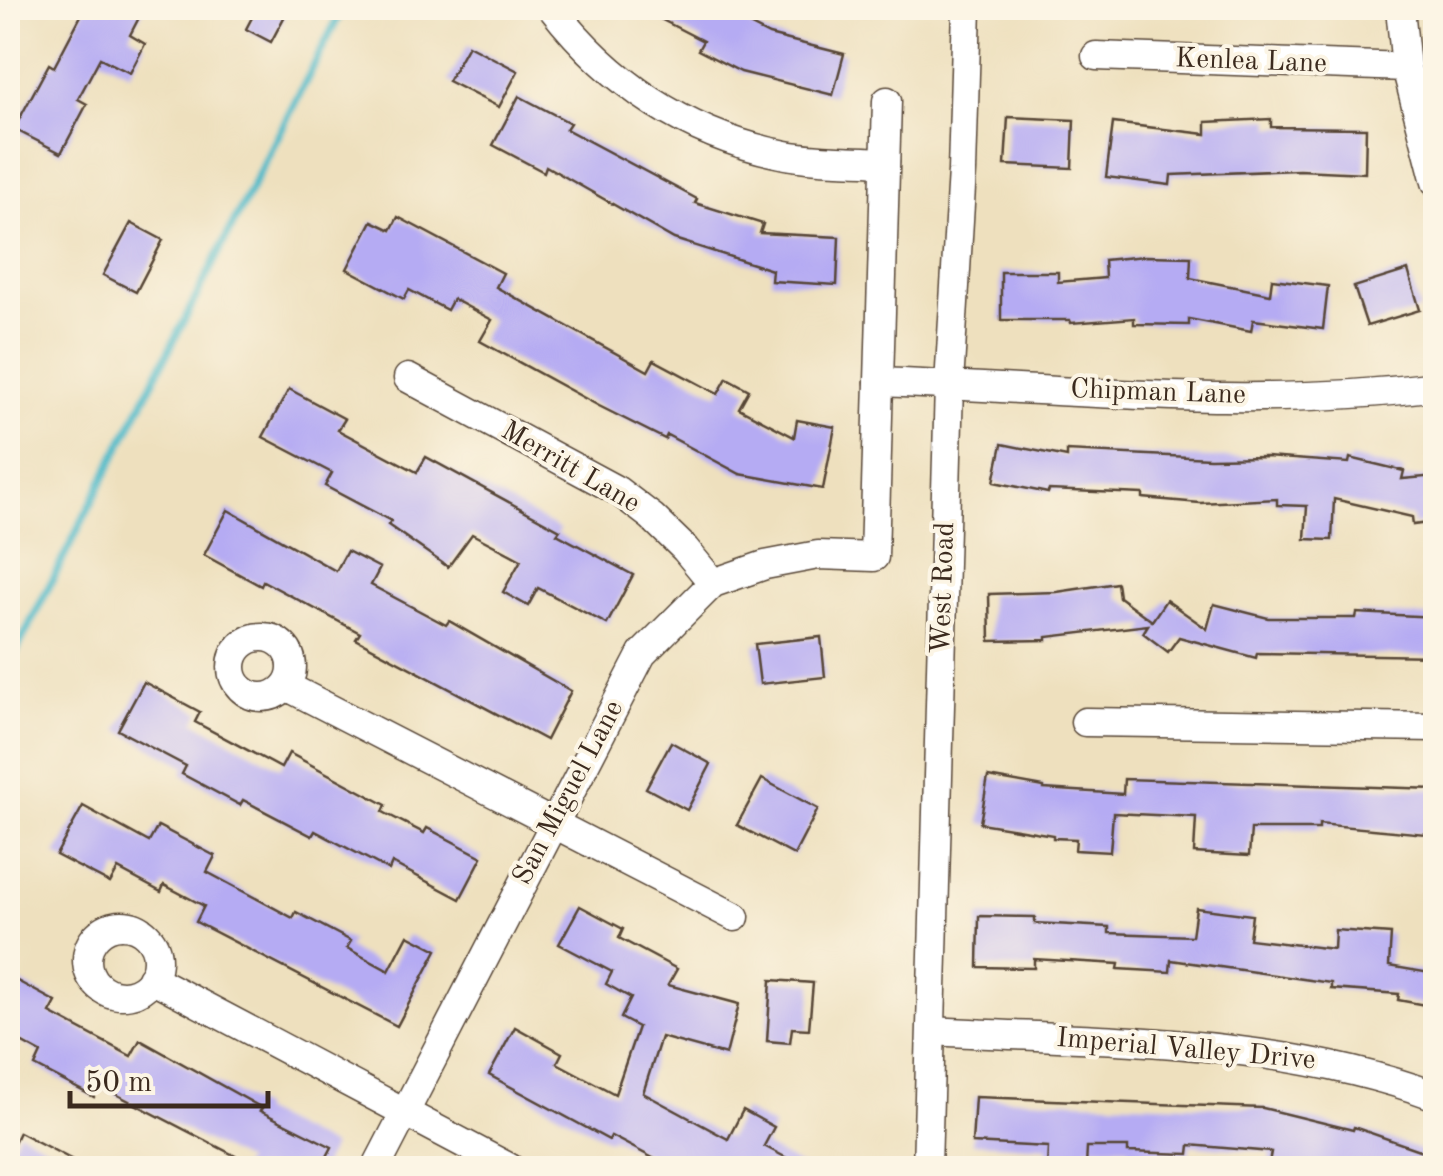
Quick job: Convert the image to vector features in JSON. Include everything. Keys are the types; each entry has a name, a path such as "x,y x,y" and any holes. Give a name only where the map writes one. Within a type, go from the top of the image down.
{"street":[{"path":"552,8 580,44 632,90 682,120 730,140 788,156 886,162"},
{"name":"West Road","path":"927,1168 950,385 968,8"},
{"path":"1400,8 1406,67 1436,182"},
{"name":"Kenlea Lane","path":"1096,56 1406,67"},
{"path":"879,382 886,101"},
{"name":"Merritt Lane","path":"408,378 618,491 652,516 686,549 712,583"},
{"name":"Chipman Lane","path":"879,382 1273,398 1362,396 1436,386"},
{"name":"San Miguel Lane","path":"376,1168 642,654 712,583 765,565 818,555 874,557 879,382"},
{"path":"286,686 734,918"},
{"path":"1085,722 1436,727"},
{"path":"151,978 510,1168"},
{"name":"Imperial Valley Drive","path":"932,1031 1254,1053 1332,1064 1436,1096"}],"building":[{"path":"85,8 144,8 130,35 145,44 130,73 100,58 78,99 87,104 61,153 14,129 49,64 54,67"},
{"path":"257,8 289,8 271,42 246,29"},
{"path":"639,8 716,8 769,35 844,54 833,95 741,72 698,50 703,41"},
{"path":"468,45 518,71 499,107 448,81"},
{"path":"519,96 570,123 566,129 697,199 695,203 763,224 760,233 839,237 837,285 771,281 772,270 674,239 546,166 544,172 493,145"},
{"path":"1008,117 1074,120 1072,168 1005,165"},
{"path":"1271,119 1271,127 1366,128 1365,173 1299,170 1171,175 1170,185 1106,177 1113,123 1206,134 1206,122"},
{"path":"398,217 503,273 496,287 648,371 654,360 718,394 727,378 749,390 739,408 794,437 797,420 835,427 823,489 740,474 667,435 665,439 599,406 480,341 492,320 453,299 447,310 409,290 404,299 347,269 372,221 391,230"},
{"path":"131,223 163,240 136,292 103,275"},
{"path":"1191,257 1190,278 1270,294 1272,279 1328,286 1323,329 1253,320 1251,331 1189,319 1189,325 1134,324 1134,318 1071,323 1001,320 1001,272 1058,272 1058,282 1105,278 1104,260"},
{"path":"1408,270 1420,310 1367,326 1354,287"},
{"path":"289,389 345,419 338,430 417,472 426,457 633,575 607,624 538,588 528,606 503,592 521,560 472,534 448,567 388,525 391,521 325,486 332,473 263,437"},
{"path":"1002,444 1067,457 1067,451 1349,463 1350,458 1404,471 1402,479 1436,476 1436,522 1413,525 1412,517 1334,499 1332,540 1305,539 1307,506 1277,505 1277,499 1200,503 1143,498 1143,494 1049,490 1048,493 994,482"},
{"path":"228,510 336,571 347,551 380,568 371,585 446,625 449,621 571,691 546,740 356,639 360,633 263,581 261,586 204,555"},
{"path":"1117,583 1119,597 1152,621 1166,600 1207,629 1214,604 1268,618 1356,618 1357,613 1436,617 1436,656 1257,653 1256,658 1179,637 1168,652 1143,633 1148,625 1047,640 990,641 989,594 1057,592"},
{"path":"821,637 825,677 760,684 755,644"},
{"path":"144,682 200,712 195,722 281,768 289,753 386,805 383,812 424,833 427,828 482,857 460,899 392,863 389,870 315,831 312,836 243,800 240,805 182,774 186,766 118,730"},
{"path":"671,742 711,764 687,810 646,788"},
{"path":"988,777 1044,789 1123,794 1124,779 1436,789 1436,835 1319,824 1319,829 1251,829 1249,856 1194,853 1196,817 1113,813 1110,852 1075,850 1076,839 980,823"},
{"path":"762,779 818,809 794,855 737,825"},
{"path":"83,806 149,842 158,826 215,856 207,872 293,918 296,912 351,941 347,948 389,971 408,935 437,950 397,1026 196,922 204,906 164,885 161,892 118,869 110,883 56,855"},
{"path":"580,906 623,929 619,938 677,969 668,985 739,1004 726,1055 661,1037 643,1093 728,1139 743,1110 774,1127 764,1146 806,1168 672,1168 611,1136 609,1140 489,1075 515,1027 562,1053 557,1063 615,1094 638,1027 621,1018 631,998 606,984 612,972 559,944"},
{"path":"1196,908 1252,915 1249,939 1334,949 1335,930 1391,934 1389,966 1436,974 1436,1007 1398,1000 1399,994 1331,989 1331,983 1171,960 1170,972 1118,969 1119,964 1034,959 1034,968 978,967 979,916 1035,917 1035,923 1109,927 1109,933 1192,936"},
{"path":"8,976 56,1002 50,1013 131,1056 140,1040 262,1108 260,1111 332,1147 321,1168 241,1168 245,1161 100,1086 94,1097 35,1066 41,1053 8,1035"},
{"path":"771,980 813,983 809,1029 792,1028 790,1043 767,1041"},
{"path":"975,1097 1263,1108 1353,1130 1354,1127 1436,1156 1436,1168 1293,1168 1269,1163 1271,1152 1190,1145 1189,1154 1087,1147 1086,1168 1047,1168 1048,1147 972,1143"},
{"path":"19,1132 88,1168 8,1168 8,1155"}],"waterway":[{"path":"8,667 343,8"}]}
